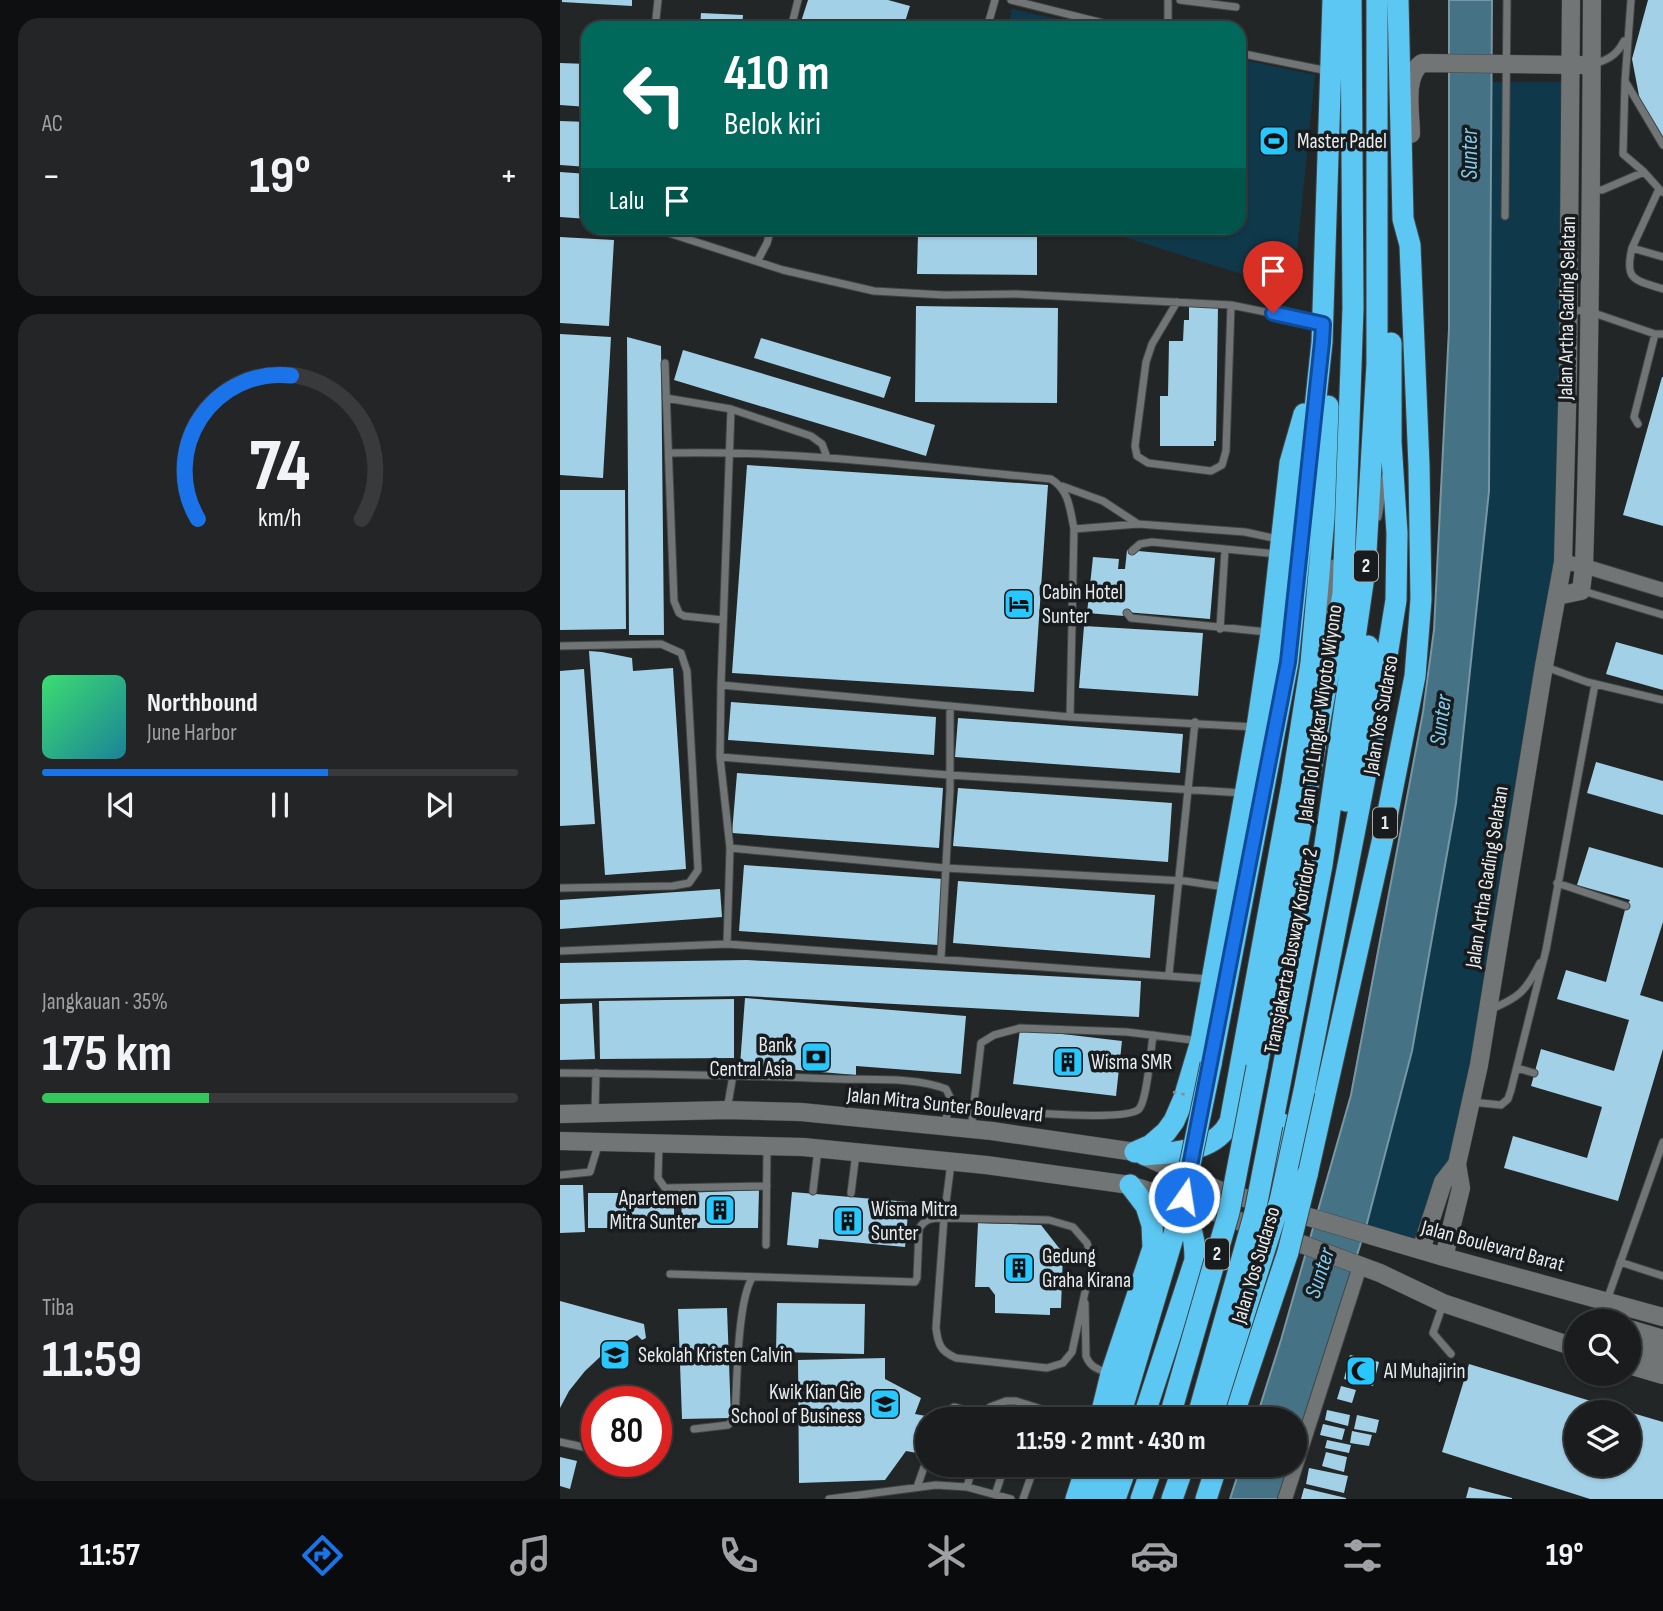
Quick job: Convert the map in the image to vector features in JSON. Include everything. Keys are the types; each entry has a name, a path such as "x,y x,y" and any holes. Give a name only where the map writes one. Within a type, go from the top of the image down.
{"highway":[{"path":"1123,1407 1179,1217 1194,1156 1288,662 1323,324 1333,0"},
{"path":"1292,784 1312,682 1317,621 1334,518 1340,297 1341,0"},
{"name":"Jalan Tol Lingkar Wiyoto Wiyono","path":"1172,1407 1229,1212 1343,594 1353,308 1351,0"},
{"name":"Jalan Tol Lingkar Wiyoto Wiyono","path":"1200,1407 1255,1212 1326,839 1366,569 1377,364 1377,0"},
{"path":"1214,1407 1280,1201 1317,1030 1378,712 1396,600 1397,533 1391,442 1389,0"},
{"name":"Jalan Yos Sudarso","path":"1236,1407 1288,1251 1307,1175 1382,842 1415,676 1421,598 1419,466 1410,245 1403,219 1398,0"},
{"path":"1265,1131 1273,1134 1254,1136 1236,1129 1234,1117 1311,663 1324,518 1331,316 1324,293"},
{"path":"1140,1154 1166,1132 1174,1121 1184,1098 1200,1041 1257,727 1271,633 1290,463 1320,364"},
{"path":"1274,1207 1278,1192 1265,1131 1309,1015 1357,740 1391,442"},
{"path":"1140,1154 1175,1152 1212,1142 1223,1135 1234,1117"},
{"path":"1103,1407 1111,1374 1153,1248 1152,1225 1146,1206 1130,1185"},
{"path":"1147,1407 1195,1260 1195,1235 1186,1219 1165,1195"},
{"path":"1214,1407 1267,1250 1273,1243 1293,1242"},
{"path":"1076,1499 1083,1477"},
{"path":"1096,1499 1102,1477"},
{"path":"1115,1499 1123,1477"},
{"path":"1142,1499 1149,1477"},
{"path":"1172,1499 1182,1477"},
{"path":"1183,1499 1186,1477"},
{"path":"1206,1499 1213,1477"}],"street":[{"name":"Jalan Artha Gading Selatan","path":"1444,1257 1461,1188 1457,1164 1488,1011 1563,562 1570,188 1565,66 1571,0"},
{"name":"Jalan Artha Gading Selatan","path":"1581,590 1590,372 1588,310 1592,0"},
{"path":"1410,245 1411,78 1416,68 1422,63 1565,66 1592,64"},
{"path":"1570,188 1591,189"},
{"path":"1563,562 1663,590"},
{"path":"1558,591 1581,590"},
{"name":"Jalan Mitra Sunter Boulevard","path":"560,1114 727,1110 801,1112 971,1129 1140,1154 1221,1191 1312,1218"},
{"path":"560,1141 818,1149 951,1161 1130,1185 1212,1210 1359,1265 1444,1303 1564,1344"},
{"name":"Jalan Artha Gading Selatan","path":"1421,1250 1443,1182 1457,1164"},
{"name":"Jalan Boulevard Barat","path":"1312,1218 1663,1317"},
{"path":"1285,1499 1359,1265"},
{"path":"1641,1333 1663,1339"},
{"path":"1641,1349 1663,1357"},
{"path":"1641,1369 1663,1376"}],"lane":[{"path":"656,21 658,0"},
{"path":"793,21 798,0"},
{"path":"989,21 995,0"},
{"path":"1011,0 1039,4 1098,21"},
{"path":"1168,0 1168,21"},
{"path":"1180,0 1236,7"},
{"path":"1341,0 1343,208"},
{"path":"1505,216 1507,0"},
{"path":"1631,0 1627,34 1623,154 1661,191 1632,248 1628,266 1637,281 1663,289"},
{"path":"1592,64 1608,60 1620,50 1627,34"},
{"path":"1246,54 1332,72"},
{"path":"1625,81 1663,145"},
{"path":"1591,189 1602,190 1644,172"},
{"path":"676,235 783,270 874,291 944,295 1016,294 1231,305 1323,324"},
{"path":"758,260 769,235"},
{"path":"1632,248 1663,257"},
{"path":"1177,302 1152,344 1146,362 1135,446 1137,456 1148,463 1211,471 1222,465 1226,452 1231,305"},
{"path":"1568,310 1588,310 1659,334 1634,417 1638,424"},
{"path":"1336,526 1342,360"},
{"path":"665,363 676,607 684,616 723,620"},
{"path":"666,398 731,409 811,436 822,444 827,457"},
{"path":"727,944 730,848 720,757 731,409"},
{"path":"669,453 729,452 827,457 1051,479 1103,501 1138,523"},
{"path":"1061,485 1074,528 1070,717"},
{"path":"1074,528 1138,523 1245,532 1280,547"},
{"path":"1132,551 1140,544 1152,542 1225,549 1280,547"},
{"path":"1220,629 1225,549"},
{"path":"1322,653 1335,553"},
{"path":"1581,590 1663,615"},
{"path":"1126,613 1132,618 1271,633"},
{"path":"560,646 661,644 681,653 687,671 698,870 689,883 673,886 560,888"},
{"path":"1544,666 1595,684 1663,700"},
{"name":"Transjakarta Busway Koridor 2","path":"1234,1117 1318,678"},
{"path":"1471,1102 1502,1105 1506,1103 1517,1068 1546,950 1595,684"},
{"path":"721,685 1070,717 1257,727"},
{"path":"941,958 950,706"},
{"path":"1169,974 1182,881 1195,722"},
{"path":"720,757 949,775 1245,793"},
{"path":"730,848 946,868 1182,881 1228,887"},
{"path":"1557,883 1626,906"},
{"path":"560,951 727,944 1212,979"},
{"path":"1488,1011 1517,997 1527,988 1546,950"},
{"path":"971,1129 981,1043 994,1035 1020,1028 1153,1035 1200,1041"},
{"path":"974,1108 1067,1114 1130,1114 1139,1108 1144,1097 1153,1035"},
{"path":"1517,1068 1534,1073"},
{"path":"560,1073 733,1075 938,1086 946,1089 951,1099 944,1127"},
{"path":"595,1115 596,1073"},
{"path":"727,1110 733,1075"},
{"path":"1234,1117 1242,1126 1265,1131"},
{"path":"560,1175 590,1172 599,1142"},
{"path":"1607,1300 1663,1142"},
{"path":"659,1144 658,1178 665,1188 767,1186"},
{"path":"766,1245 767,1146"},
{"path":"813,1191 818,1149"},
{"path":"851,1193 856,1152"},
{"path":"670,1273 915,1282 918,1278 919,1229 930,1218 944,1217 1049,1220 1073,1227 1087,1243 1092,1260 1072,1352 1063,1363 1047,1368 956,1358 944,1353 938,1344 936,1328 944,1217 951,1161"},
{"path":"1178,1357 1216,1231 1217,1221 1212,1210"},
{"path":"1620,1262 1663,1276"},
{"path":"694,1429 728,1425 735,1418 743,1309 746,1289 752,1278"},
{"path":"1084,1296 1086,1356 1094,1368 1111,1374"},
{"path":"1444,1303 1433,1333 1451,1354"},
{"path":"990,1407 998,1403 1020,1403 1030,1407"},
{"path":"1020,1403 1020,1407"},
{"path":"560,1442 581,1447"},
{"path":"917,1488 921,1477"},
{"path":"967,1487 970,1477"},
{"path":"995,1495 1001,1477"},
{"path":"1023,1499 1031,1477"},
{"path":"1133,1499 1140,1477"},
{"path":"829,1499 936,1485 967,1487 1011,1499"}],"path":[{"path":"1173,1092 1195,1097"}],"shaded area":[{"path":"1012,9 1066,21 1009,21"},
{"name":"Master Padel","path":"1246,60 1315,75 1293,290 1117,235 1246,235"},
{"path":"1491,82 1561,82 1570,188 1563,562 1457,1164 1421,1250 1366,1227 1412,1051 1473,633 1489,491"}],"water":[{"name":"Sunter","path":"1449,0 1492,0 1489,491 1456,803 1412,1051 1366,1227 1307,1411 1307,1407 1260,1407 1351,1095 1423,712 1434,630 1449,329"},
{"path":"1237,1477 1286,1477 1279,1499 1230,1499"}],"building":[{"path":"632,0 632,6 562,2"},
{"path":"808,0 888,0 910,6 905,21 801,21"},
{"path":"1648,0 1663,0 1663,138 1641,106 1632,59"},
{"path":"701,13 743,15 743,21 700,21"},
{"path":"560,63 581,64 581,106 560,105"},
{"path":"560,121 581,122 581,166 560,165"},
{"path":"560,172 581,174 581,218 560,217"},
{"path":"918,235 1037,235 1037,275 917,274"},
{"path":"560,237 614,240 609,326 560,323"},
{"path":"916,306 1058,308 1057,403 915,402"},
{"path":"1189,306 1218,306 1216,441 1214,446 1160,446 1160,396 1168,396 1169,341 1183,341 1184,320 1189,320"},
{"path":"560,334 611,337 603,478 560,475"},
{"path":"627,337 661,346 664,635 629,635"},
{"path":"761,338 891,377 884,398 754,358"},
{"path":"683,350 935,425 926,456 674,380"},
{"path":"1663,377 1663,526 1623,515"},
{"path":"747,465 1048,485 1034,692 732,673"},
{"path":"560,490 625,490 626,629 560,630"},
{"path":"1127,550 1215,558 1210,619 1125,612 1124,616 1087,613 1093,557 1119,559 1118,569 1125,569"},
{"path":"1084,626 1203,633 1198,696 1079,688"},
{"path":"1616,642 1663,655 1663,690 1606,674"},
{"path":"589,651 632,658 633,671 673,668 686,869 605,875"},
{"path":"584,669 595,824 560,826 560,671"},
{"path":"731,702 936,717 934,755 728,740"},
{"path":"958,718 1183,734 1180,773 955,757"},
{"path":"1596,762 1663,781 1663,815 1587,793"},
{"path":"737,773 943,788 939,848 732,833"},
{"path":"958,788 1172,803 1168,862 953,846"},
{"path":"1589,847 1663,868 1663,922 1640,995 1663,1002 1663,1049 1618,1201 1504,1168 1513,1136 1587,1158 1602,1107 1531,1086 1541,1049 1614,1071 1629,1020 1557,999 1566,970 1606,982 1626,906 1630,900 1577,885"},
{"path":"744,865 943,879 938,945 739,931"},
{"path":"958,881 1155,895 1150,958 953,943"},
{"path":"720,889 722,917 560,929 560,900"},
{"path":"1289,909 1309,913 1297,977 1277,973"},
{"path":"747,960 1141,981 1139,1017 745,996 560,999 560,963"},
{"path":"745,998 966,1016 961,1074 856,1066 856,1075 740,1065"},
{"path":"734,999 734,1058 600,1059 599,1001"},
{"path":"592,1003 595,1059 560,1060 560,1004"},
{"name":"Wisma SMR","path":"1020,1029 1122,1041 1116,1096 1013,1084"},
{"name":"Apartemen Mitra Sunter","path":"560,1185 583,1185 585,1232 560,1233"},
{"name":"Apartemen Mitra Sunter","path":"759,1190 758,1228 681,1228 682,1193"},
{"name":"Wisma Mitra Sunter","path":"792,1192 909,1202 905,1247 819,1239 818,1248 787,1245"},
{"path":"588,1193 674,1193 674,1228 588,1228"},
{"name":"Gedung Graha Kirana","path":"978,1223 1041,1225 1063,1253 1061,1308 1050,1308 1050,1315 995,1313 995,1295 989,1287 975,1287"},
{"path":"560,1301 644,1324 646,1338 642,1340 637,1335 600,1357 569,1391 560,1408"},
{"path":"777,1303 865,1304 864,1354 776,1352"},
{"path":"727,1308 731,1418 682,1419 678,1309"},
{"name":"Al Muhajirin","path":"1350,1355 1379,1362 1373,1386 1344,1379"},
{"path":"885,1358 885,1379 921,1398 918,1407 915,1407 915,1453 906,1451 885,1480 799,1483 798,1360"},
{"path":"1469,1364 1588,1400 1564,1400 1564,1477 1641,1477 1641,1416 1663,1422 1663,1499 1590,1499 1442,1452"},
{"path":"1341,1386 1356,1390 1352,1403 1337,1399"},
{"path":"1327,1410 1350,1415 1348,1426 1325,1420"},
{"path":"1357,1415 1379,1420 1376,1433 1354,1429"},
{"path":"1323,1424 1345,1429 1342,1440 1320,1435"},
{"path":"1352,1431 1372,1435 1369,1446 1350,1443"},
{"path":"1327,1440 1351,1445 1349,1453 1325,1448"},
{"path":"1326,1452 1347,1457 1344,1472 1322,1466"},
{"path":"560,1457 577,1461 570,1489 560,1486"},
{"path":"1309,1468 1348,1476 1344,1493 1306,1484"},
{"path":"1469,1487 1512,1498 1512,1499 1466,1498"},
{"path":"1304,1488 1346,1498 1346,1499 1301,1499"}],"place":[{"name":"Master Padel","path":"1274,141"},
{"name":"Cabin Hotel Sunter","path":"1019,604"},
{"name":"Bank Central Asia","path":"816,1057"},
{"name":"Wisma SMR","path":"1068,1062"},
{"name":"Apartemen Mitra Sunter","path":"720,1210"},
{"name":"Wisma Mitra Sunter","path":"848,1221"},
{"name":"Gedung Graha Kirana","path":"1019,1268"},
{"name":"Sekolah Kristen Calvin","path":"615,1355"},
{"name":"Al Muhajirin","path":"1361,1371"},
{"name":"Kwik Kian Gie School of Business","path":"885,1404"}],"route":[{"path":"1184,1197 1288,662 1322,342 1323,324 1273,313"}]}
